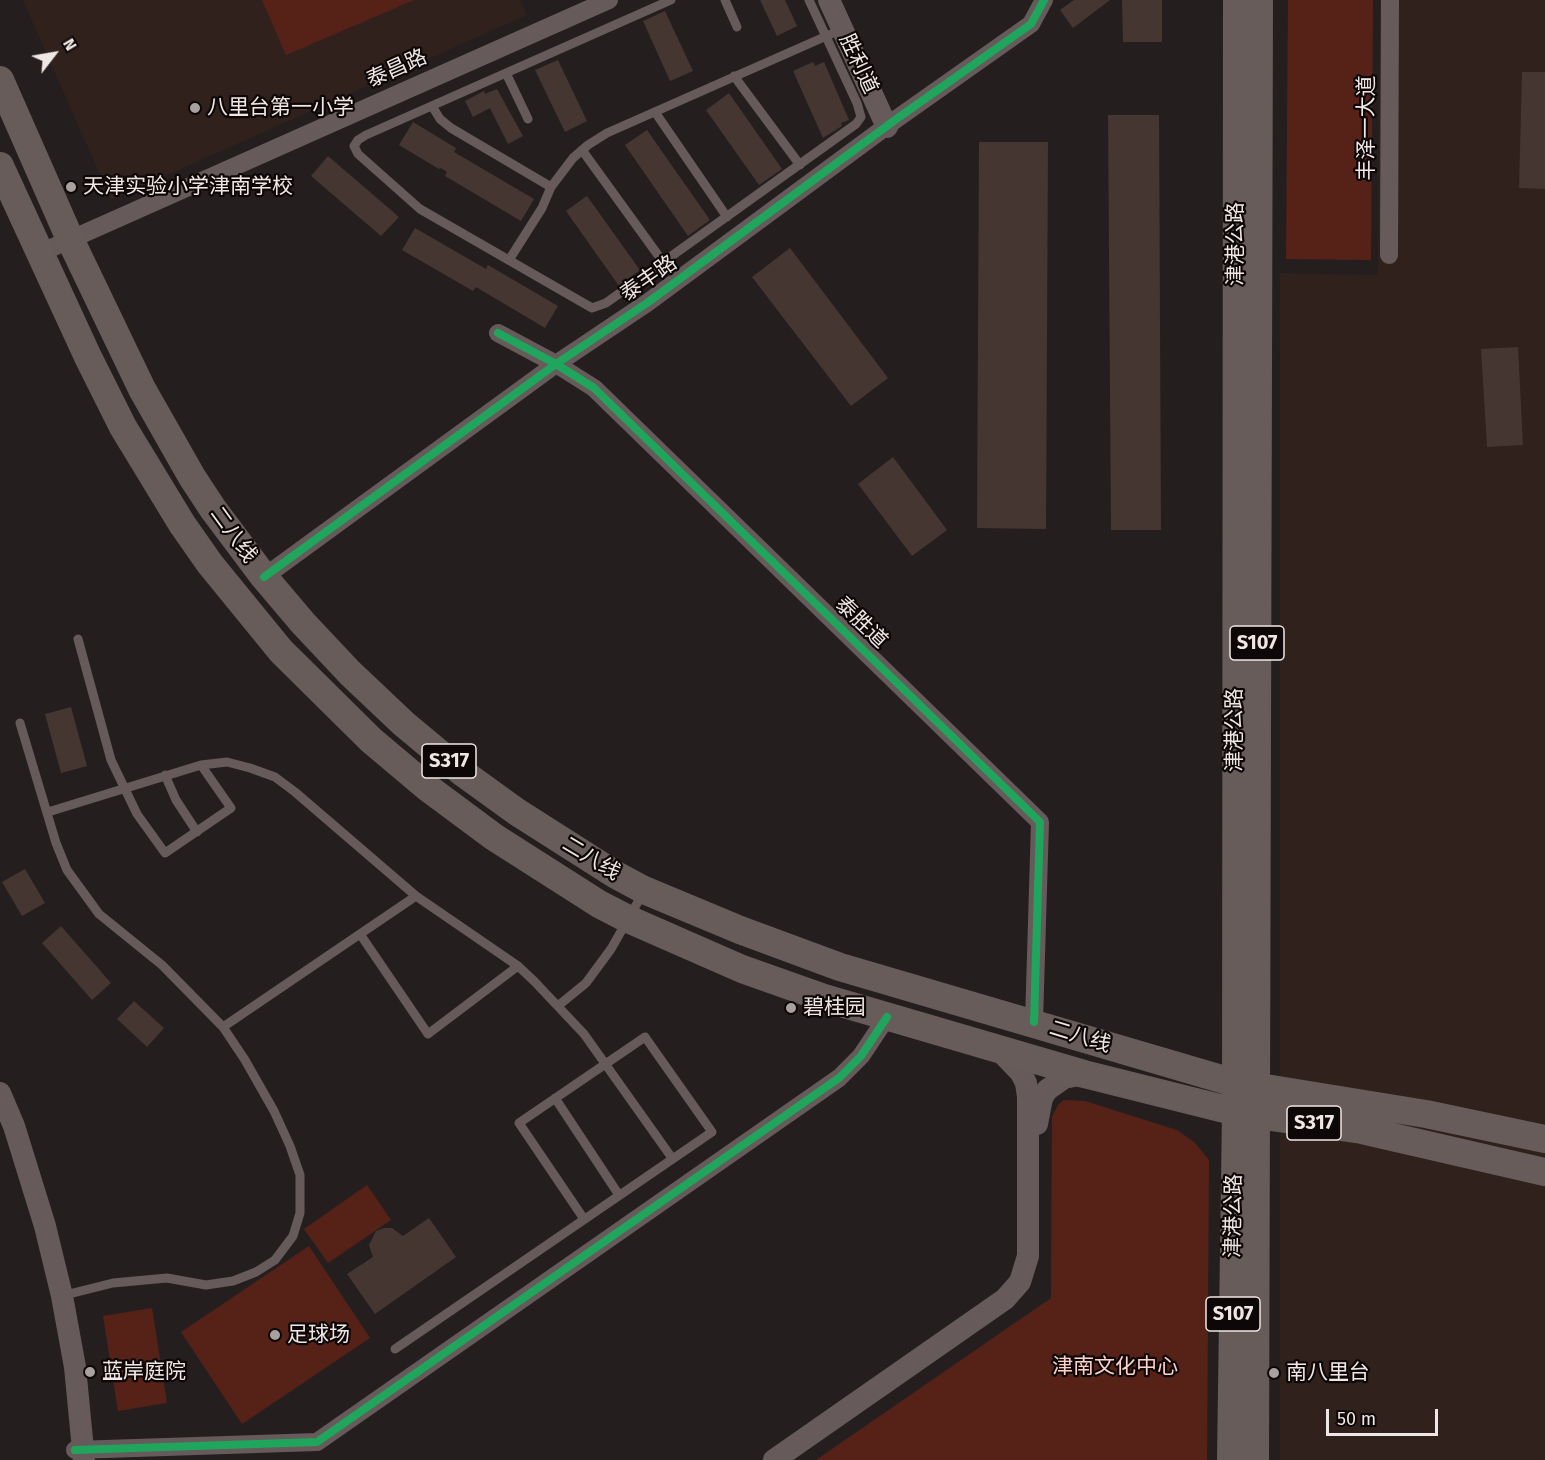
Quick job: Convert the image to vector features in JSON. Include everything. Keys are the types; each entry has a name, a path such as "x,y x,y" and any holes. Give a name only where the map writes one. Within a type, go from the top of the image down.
{"main road":[{"name":"津港公路","path":"1237,0 1244,1100 1247,1239 1256,1286 1255,1460"},
{"name":"津港公路","path":"1231,1460 1234,1167 1257,1012 1259,0"},
{"name":"二八线","path":"0,80 70,239 142,389 172,444 208,501 264,576 350,674 404,724 463,773 517,812 616,875 644,890 721,923 840,967 1034,1022 1206,1075 1244,1100 1545,1172"},
{"name":"二八线","path":"0,166 118,417 157,485 210,564 281,651 371,740 428,788 494,837 599,904 742,969 824,998 1084,1074 1244,1100 1426,1114 1545,1139"},
{"path":"1084,1074 1115,1089 1209,1119 1219,1127 1225,1137 1234,1167"}],"street":[{"name":"泰昌路","path":"40,253 609,0"},
{"name":"胜利道","path":"829,0 840,30 891,124"},
{"name":"胜利道","path":"839,0 840,30"},
{"name":"泰丰路","path":"264,576 556,364 647,303 1031,24 1044,0"},
{"name":"丰泽一大道","path":"1389,255 1390,0"},
{"name":"泰胜道","path":"498,333 556,364 594,388 1040,822 1034,1022"},
{"path":"0,1094 4,1126 57,1297 80,1455 317,1442 839,1078 861,1056 887,1017"},
{"path":"774,1460 1005,1299 1020,1282 1028,1256 1028,1097 1026,1083 1021,1073 998,1049"},
{"path":"789,1460 1011,1308 1027,1291 1033,1275 1036,1252 1038,1111 1042,1098 1055,1083 1073,1075 1084,1074"}],"lane":[{"path":"671,0 358,140 354,146 358,154 420,209 592,308 606,303 800,165 856,124 861,117 840,30 809,0"},
{"path":"725,0 737,27"},
{"path":"509,261 542,208 550,187 582,150 607,133 840,30"},
{"path":"506,73 528,119"},
{"path":"734,76 800,165"},
{"path":"432,106 451,128 550,187"},
{"path":"655,112 727,217"},
{"path":"582,150 663,262"},
{"path":"78,639 111,760 137,814 165,853 231,808 201,765"},
{"path":"20,723 56,843 67,870 99,914 162,964 223,1027 274,1111 300,1175 300,1213 293,1236 275,1260 256,1272 233,1281 206,1285 168,1278 113,1283 57,1297"},
{"path":"48,812 201,765 227,762 275,777 416,896 518,966 559,1005 584,1034 672,1158"},
{"path":"165,775 176,800 197,831"},
{"path":"559,1005 586,983 611,949 644,890"},
{"path":"223,1027 416,896"},
{"path":"360,934 428,1034 518,966"},
{"path":"395,1349 712,1132 645,1037 519,1123 584,1219"},
{"path":"555,1098 619,1195"}],"shaded area":[{"name":"八里台第一小学","path":"23,0 520,0 527,15 111,200"},
{"path":"1380,0 1545,0 1545,1460 1280,1460 1280,273 1378,275"}],"green space":[{"path":"262,0 414,0 286,55"},
{"path":"1288,0 1373,0 1371,260 1286,259"},
{"name":"津南文化中心","path":"1064,1100 1085,1101 1177,1130 1194,1142 1209,1160 1207,1460 816,1460 1051,1298 1052,1117 1058,1105"},
{"name":"足球场","path":"367,1185 391,1220 328,1263 304,1229"},
{"name":"足球场","path":"309,1246 370,1338 242,1424 181,1332"},
{"path":"152,1308 167,1403 118,1411 103,1316"}],"building":[{"path":"760,0 785,0 797,26 777,36"},
{"path":"1074,0 1110,0 1073,28 1060,10"},
{"path":"1122,0 1162,0 1162,42 1123,42"},
{"path":"665,11 693,71 670,81 643,21"},
{"path":"558,60 587,121 565,132 535,70"},
{"path":"813,62 815,66 824,62 849,120 841,123 842,126 823,138 793,71"},
{"path":"1522,72 1545,72 1545,189 1519,188"},
{"path":"497,89 523,136 508,144 490,108 473,117 465,101 484,91 485,94"},
{"path":"729,93 782,169 759,185 706,110"},
{"path":"1108,115 1159,115 1161,530 1111,530"},
{"path":"413,122 456,148 454,152 534,199 521,221 445,176 447,172 441,168 439,169 399,145"},
{"path":"647,130 710,220 688,236 625,145"},
{"path":"979,142 1048,142 1046,529 977,528"},
{"path":"328,156 399,217 381,236 311,176"},
{"path":"587,196 640,270 619,286 566,211"},
{"path":"415,228 486,269 488,265 558,306 545,328 476,287 473,291 402,250"},
{"path":"790,248 888,378 851,406 752,277"},
{"path":"1518,347 1523,445 1487,447 1481,349"},
{"path":"893,457 947,530 912,556 858,484"},
{"path":"71,707 87,766 61,773 45,714"},
{"path":"25,869 45,903 22,916 2,882"},
{"path":"61,926 111,983 92,1000 42,943"},
{"path":"134,1001 164,1028 147,1047 117,1019"},
{"path":"429,1218 456,1257 375,1314 347,1274 373,1257 369,1245 376,1231 392,1228 403,1236"}],"cycle path":[{"path":"264,577 556,364 647,303 895,120 1031,24 1044,0"},
{"path":"498,333 556,364 594,388 1040,822 1034,1022"},
{"path":"75,1450 317,1442 839,1078 861,1056 887,1017"}],"place":[{"name":"八里台第一小学","path":"195,108"},
{"name":"天津实验小学津南学校","path":"71,187"},
{"name":"碧桂园","path":"791,1008"},
{"name":"足球场","path":"275,1335"},
{"name":"蓝岸庭院","path":"90,1372"},
{"name":"南八里台","path":"1274,1373"}]}
